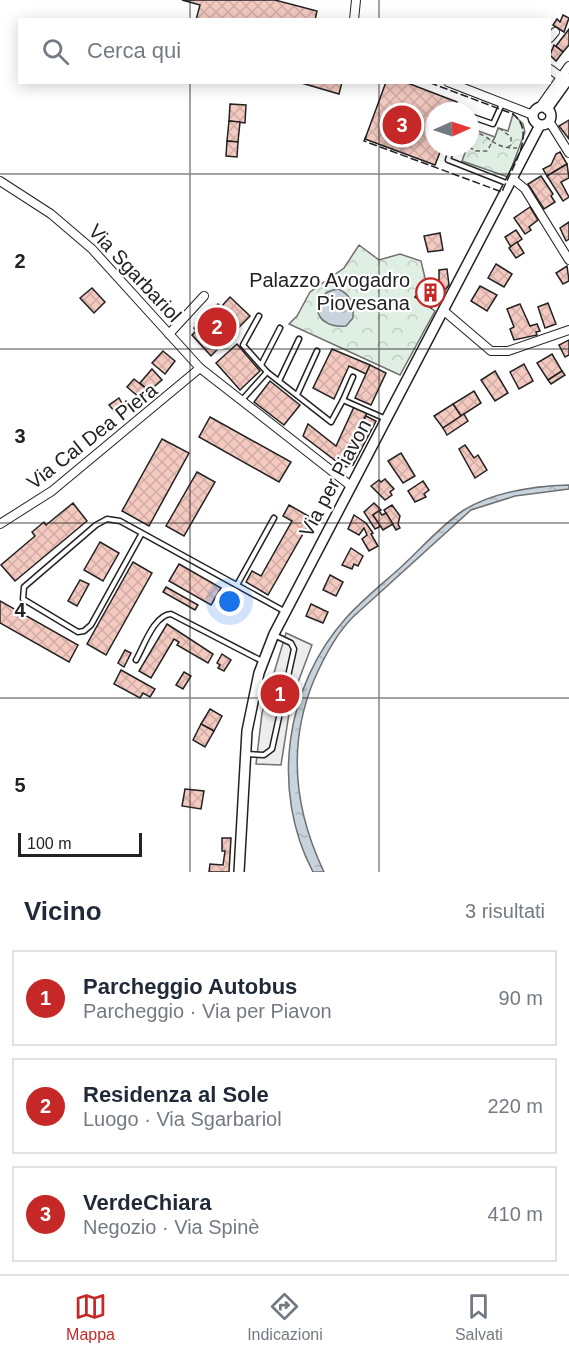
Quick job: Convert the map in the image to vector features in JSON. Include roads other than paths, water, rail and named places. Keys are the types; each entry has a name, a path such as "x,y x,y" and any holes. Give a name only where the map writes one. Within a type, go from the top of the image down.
{"street":[{"path":"354,18 356,0"},
{"path":"532,115 544,108 565,77 569,66"},
{"path":"551,70 565,77"},
{"path":"453,84 532,115 533,120 544,123 569,153"},
{"path":"544,108 550,113 544,123"},
{"name":"Via per Piavon","path":"239,872 244,754 249,714 263,662 274,634 511,181 544,123"},
{"name":"Via Sgarbariol","path":"0,181 67,226 92,249 200,368 351,486"},
{"path":"511,181 525,189 569,260"},
{"path":"169,334 204,296"},
{"path":"444,311 491,351 508,351 569,330"},
{"name":"Via Cal Dea Piera","path":"0,525 52,491 200,368"}],"lane":[{"path":"479,119 493,124 502,103"},
{"path":"450,156 448,160 511,181"},
{"path":"259,316 243,345 267,372 331,422 353,376"},
{"path":"261,365 280,328"},
{"path":"279,381 299,339"},
{"path":"297,395 317,351"},
{"path":"241,401 267,372"},
{"path":"343,400 387,419"},
{"path":"237,585 274,518"},
{"path":"142,533 91,625 84,631 78,632 23,600 24,587 102,521 117,519 285,611"},
{"path":"136,660 157,623 164,615 171,614 263,662"},
{"path":"244,754 264,755 272,749 294,653 291,643 274,634"}],"water":[{"path":"338,289 349,297 352,304 353,318 346,326 335,326 326,322 320,317 318,311 321,297"},
{"path":"569,485 569,489 515,496 471,510 353,617 336,638 318,671 305,704 297,753 301,801 306,825 324,872 313,872 300,840 291,807 288,774 290,740 297,707 309,675 325,645 359,605 439,530 464,510 501,494"}],"place":[{"name":"VerdeChiara","path":"402,125"},
{"name":"Palazzo Avogadro Piovesana","path":"431,292"},
{"name":"Residenza al Sole","path":"217,327"},
{"name":"Parcheggio Autobus","path":"280,694"}]}
